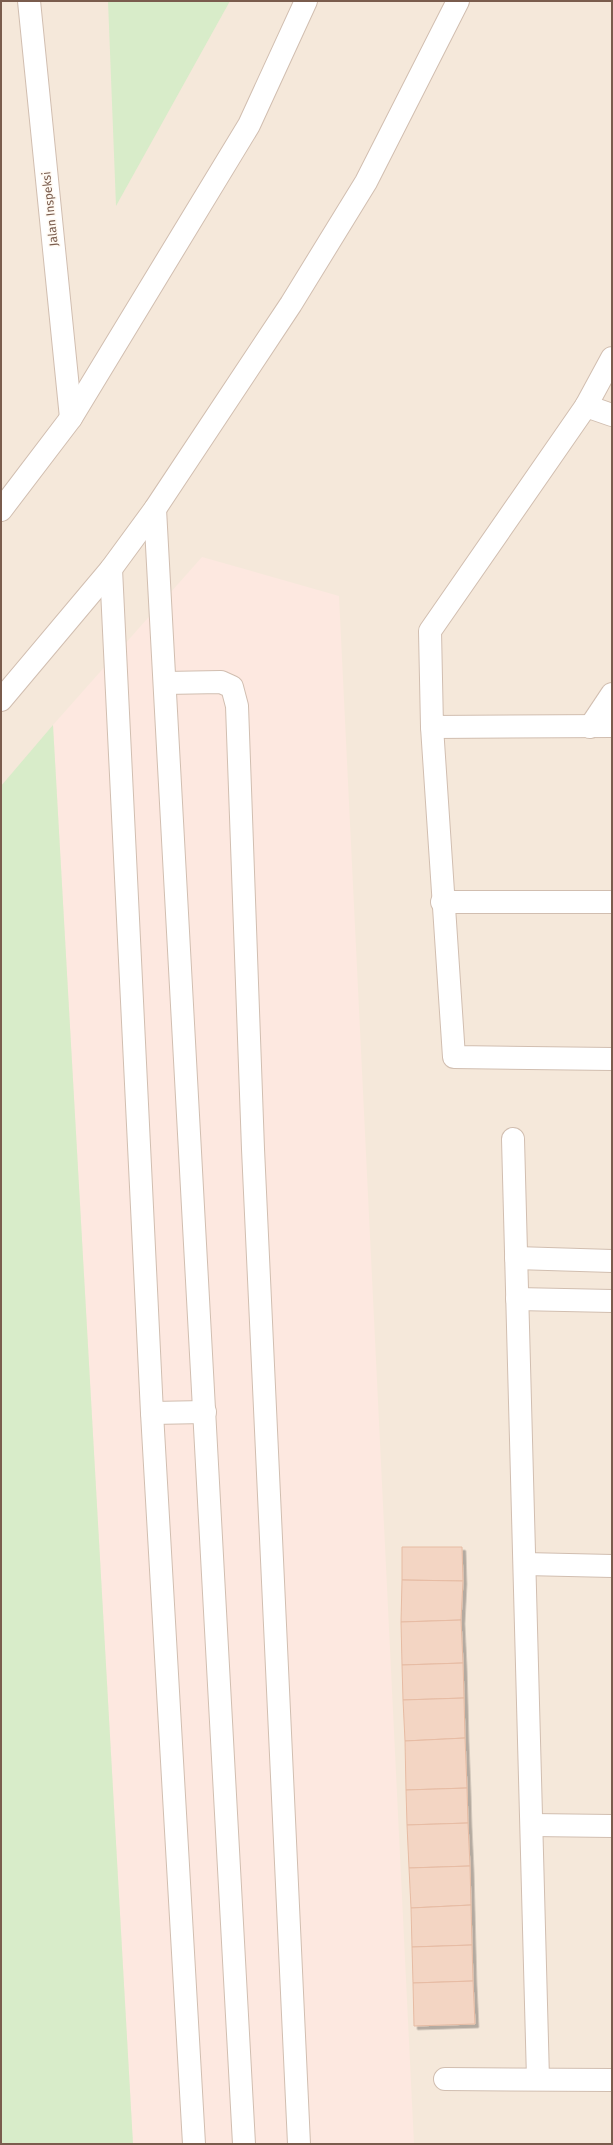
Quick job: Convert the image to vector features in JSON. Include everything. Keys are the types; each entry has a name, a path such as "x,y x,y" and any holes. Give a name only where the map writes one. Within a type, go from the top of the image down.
{"street":[{"name":"Jalan Inspeksi","path":"29,1 71,418"},
{"path":"1,510 71,418 249,125 306,1"},
{"path":"1,700 111,569 155,509 291,304 366,182 458,1"},
{"path":"612,358 586,406 430,631 432,727 442,902 454,1057 612,1059"},
{"path":"586,406 612,415"},
{"path":"155,509 244,2144"},
{"path":"111,569 152,1413 194,2144"},
{"path":"165,683 221,682 232,687 236,706 253,1157 299,2144"},
{"path":"590,727 612,694"},
{"path":"432,727 612,726"},
{"path":"442,902 612,902"},
{"path":"513,1139 538,2079"},
{"path":"516,1258 612,1260"},
{"path":"518,1299 612,1301"},
{"path":"152,1413 205,1412"},
{"path":"525,1564 612,1566"},
{"path":"532,1825 612,1826"},
{"path":"445,2079 612,2080"}],"shaded area":[{"path":"1,1 612,1 612,2144 1,2144"},
{"path":"202,557 339,596 414,2144 133,2144 53,725"}],"green space":[{"path":"108,1 230,1 116,206"},
{"path":"53,725 133,2144 1,2144 1,786"}],"building":[{"path":"402,1547 462,1547 463,1581 402,1580"},
{"path":"402,1580 463,1581 461,1620 401,1622"},
{"path":"461,1620 463,1663 402,1665 401,1622"},
{"path":"463,1663 464,1698 403,1700 402,1665"},
{"path":"464,1698 465,1738 405,1741 403,1700"},
{"path":"465,1738 467,1788 406,1790 405,1741"},
{"path":"467,1788 468,1823 407,1825 406,1790"},
{"path":"468,1823 470,1866 409,1868 407,1825"},
{"path":"470,1866 471,1905 411,1908 409,1868"},
{"path":"471,1905 472,1945 412,1947 411,1908"},
{"path":"472,1945 473,1981 413,1983 412,1947"},
{"path":"473,1981 475,2024 414,2026 413,1983"}]}
